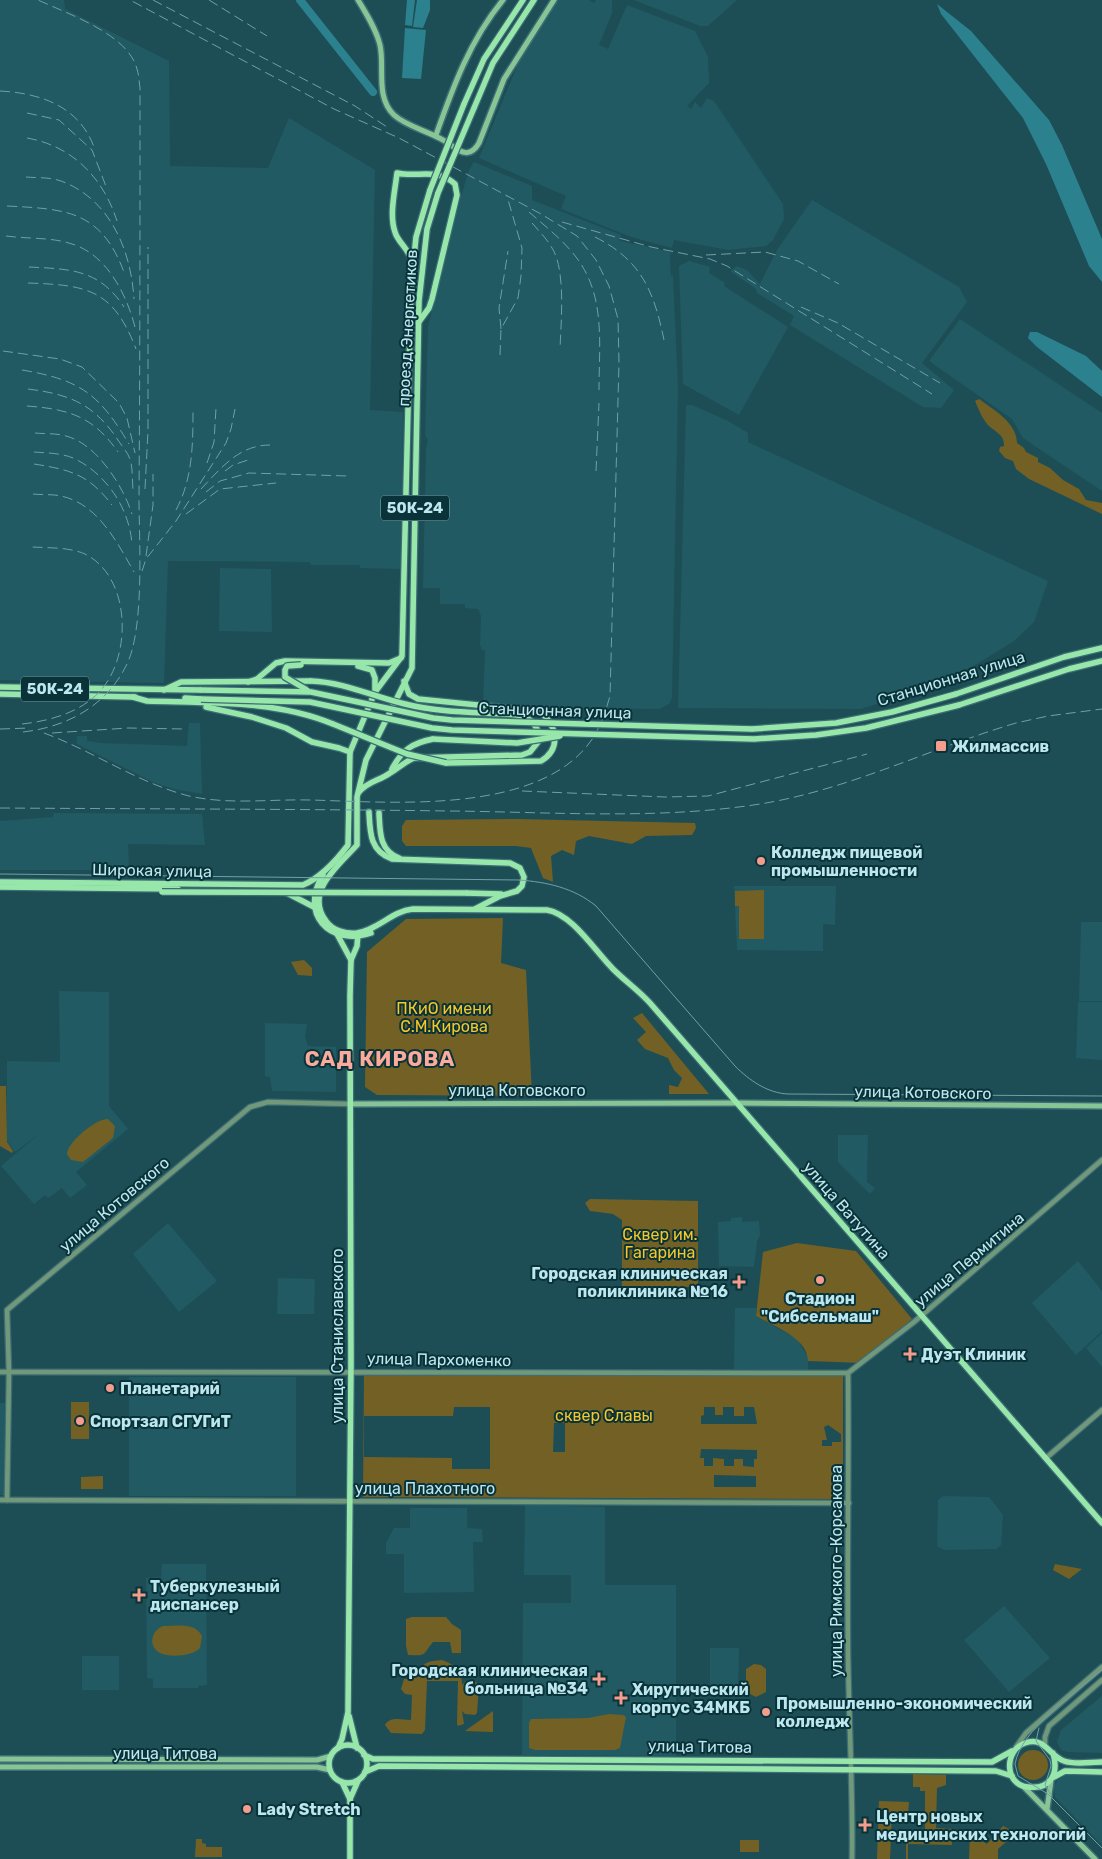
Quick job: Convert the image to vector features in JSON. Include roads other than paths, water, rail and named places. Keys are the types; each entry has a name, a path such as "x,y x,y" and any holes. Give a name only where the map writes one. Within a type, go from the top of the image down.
{"main road":[{"path":"358,0 380,45 383,94 387,106 401,120 436,135 461,152 467,153 476,148 504,79 554,0"},
{"path":"436,135 460,68 489,17 503,0"},
{"name":"проезд Энергетиков","path":"401,657 409,322 416,237 430,190 484,59 523,0"},
{"name":"проезд Энергетиков","path":"404,681 412,668 418,323 427,229 438,193 493,63 525,10 534,0"},
{"path":"413,265 408,248 400,241 394,228 393,202 397,173 408,176 432,172 450,179 457,187 457,195 429,308 418,323"},
{"path":"400,241 416,237"},
{"path":"419,301 423,309 429,308"},
{"name":"Станционная улица","path":"0,687 312,692 442,719 752,729 828,724 892,712 956,694 1064,657 1102,648"},
{"path":"351,960 336,934 324,925 314,907 316,888 326,869 348,844 350,752 375,692 401,657"},
{"name":"50К-24","path":"164,690 172,684 181,682 248,682 258,679 280,661 389,663 401,657"},
{"name":"Станционная улица","path":"0,694 310,702 441,729 754,739 816,735 894,723 959,705 1069,668 1102,661"},
{"path":"312,692 285,677 287,666 369,668 374,673 375,692"},
{"path":"187,702 270,708 316,717 407,754 446,763 536,762 547,758 554,744 554,729 545,716 527,709 424,701 409,694 404,681"},
{"name":"50К-24","path":"358,794 366,760 391,714 404,681"},
{"path":"248,682 335,684 414,706 517,714 532,720 538,729 538,742 530,752 522,755 431,756 414,758 402,763 390,773 370,782 358,794 357,845 331,871 321,888 319,903 320,911 332,927 358,935"},
{"path":"133,690 133,697"},
{"name":"50К-24","path":"133,697 147,701 187,702 252,717 286,728 302,739 350,752"},
{"path":"390,773 406,749 412,744 433,739 517,743 575,734"},
{"path":"144,889 162,892 505,894 513,893 522,886 524,874 515,865 408,862 387,858 374,847 370,833 369,812"},
{"path":"379,812 380,836 384,846 395,857 408,862"},
{"name":"Широкая улица","path":"0,882 303,885 314,880 326,869"},
{"name":"Широкая улица","path":"0,887 286,892 314,907"},
{"path":"336,934 358,935 370,933 399,911 473,910 505,894"},
{"name":"улица Ватутина","path":"473,910 547,910 566,918 614,971 636,987 1102,1523"},
{"path":"351,960 358,946 358,935"},
{"name":"улица Станиславского","path":"348,1712 351,1371 351,960"},
{"name":"улица Котовского","path":"350,1104 736,1103 1102,1106"},
{"path":"348,1712 353,1740 357,1748 364,1755 384,1762"},
{"path":"348,1712 342,1739 338,1748 331,1756 330,1770 336,1779 342,1782 358,1781"},
{"path":"1095,1859 1012,1776 1009,1765 1014,1750 1030,1741 1045,1746 1065,1762 1102,1762"},
{"path":"338,1748 347,1746 357,1748"},
{"name":"улица Титова","path":"384,1762 992,1762 1014,1750"},
{"path":"1047,1809 1056,1762 1053,1753"},
{"path":"364,1755 367,1762 365,1772"},
{"name":"улица Титова","path":"0,1759 317,1760 331,1756"},
{"path":"350,1859 350,1799 358,1781 365,1772 384,1762"},
{"name":"улица Титова","path":"384,1762 996,1771 1012,1776"},
{"name":"улица Титова","path":"0,1767 317,1767 330,1770"},
{"path":"1024,1787 1038,1788 1065,1771 1102,1772"},
{"path":"342,1782 350,1799"}],"street":[{"name":"улица Котовского","path":"9,1372 7,1310 250,1107 268,1102 350,1104"},
{"name":"улица Пермитина","path":"848,1373 921,1316 1102,1160"},
{"name":"улица Пархоменко","path":"0,1372 848,1373"},
{"path":"7,1500 9,1372"},
{"name":"улица Римского-Корсакова","path":"848,1373 852,1859"},
{"path":"1046,1458 1102,1410"},
{"name":"улица Плахотного","path":"0,1500 849,1503"},
{"path":"1014,1750 1026,1733 1102,1667"},
{"path":"1045,1746 1045,1737 1049,1726 1102,1680"}],"waterway":[{"path":"300,0 373,92"}],"tram line":[{"path":"0,874 519,880 550,884 569,890 596,906 735,1066 752,1081 773,1091 788,1094 1102,1096"},
{"path":"1102,1670 1038,1725 1019,1751 1015,1764 1018,1776 1048,1794 1102,1848"},
{"path":"1039,1728 1036,1741 1050,1760 1051,1766 1045,1785 1052,1796"}],"railway":[{"path":"23,732 55,725 84,712 108,692 118,680 132,650 136,630 140,584 140,88 138,74 131,57 122,45 110,35 38,0"},
{"path":"44,733 152,783 189,796 204,799 234,801 422,802 463,799 502,792 538,781 569,763 593,738 610,696 619,363 618,319 609,286 596,260 577,236 541,214 399,138 334,109 130,0"},
{"path":"153,0 355,106 387,127"},
{"path":"209,0 267,36"},
{"path":"0,91 30,95 58,105 80,123 89,135 95,150"},
{"path":"27,113 59,120 92,150 107,189"},
{"path":"27,138 58,148 84,166 103,191 117,221"},
{"path":"26,177 48,178 61,181 78,189 93,200 105,213 123,245 132,281 134,299"},
{"path":"500,355 501,329 518,298 521,276 522,248 507,196"},
{"path":"7,206 47,209 80,217 93,225 105,237 116,253 125,275"},
{"path":"529,212 554,233 576,257 586,272 592,288 599,321 599,390"},
{"path":"562,222 651,247 710,259 727,266 932,394"},
{"path":"532,223 552,248 559,269 562,297 560,349"},
{"path":"6,236 64,242 85,250 96,257 106,267 122,291 136,331"},
{"path":"595,237 624,256 643,279 655,306 664,340"},
{"path":"145,489 148,431 148,247"},
{"path":"501,329 499,308 508,251"},
{"path":"706,255 765,252 798,261 839,284"},
{"path":"29,267 82,273 94,278 114,294 124,307"},
{"path":"28,283 67,286 96,294 118,314 136,349"},
{"path":"801,307 838,323 940,383"},
{"path":"3,351 60,359 82,367 119,403 127,418 135,453"},
{"path":"22,370 59,379 86,392 98,401 108,413 129,444"},
{"path":"28,389 67,397 88,408 98,416 107,425 129,456 132,467 133,490"},
{"path":"596,471 599,403"},
{"path":"27,406 67,412 89,422 109,440 118,452"},
{"path":"176,510 182,498 189,473 193,408"},
{"path":"207,463 214,442 216,408"},
{"path":"142,571 146,559 176,521 226,443 235,409"},
{"path":"35,433 66,436 88,448 98,457 115,479 132,514"},
{"path":"201,489 223,466 240,453 259,446 270,445"},
{"path":"34,452 68,456 96,473 106,483 121,506 127,518 132,545"},
{"path":"225,471 233,465 251,459"},
{"path":"34,464 69,471 78,475 95,486 112,505"},
{"path":"206,492 220,481 249,473 348,476"},
{"path":"146,556 153,505 153,474"},
{"path":"186,514 220,489 276,483"},
{"path":"33,494 61,496 74,500 86,507 105,526 134,572"},
{"path":"22,724 43,721 65,714 93,698 111,675 118,657 122,638 122,618 118,598 111,580 100,565 85,554 72,550 32,547"},
{"path":"0,808 394,810 605,814 644,814 722,809 793,798 825,789 1016,723 1048,716 1102,709"},
{"path":"0,729 30,728"},
{"path":"52,733 128,728 185,729"},
{"path":"522,791 665,797 708,796 867,754"}],"place":[{"name":"Жилмассив","path":"941,746"},
{"name":"Колледж пищевой промышленности","path":"761,861"},
{"name":"Стадион \"Сибсельмаш\"","path":"820,1280"},
{"name":"Городская клиническая поликлиника №16","path":"739,1282"},
{"name":"Дуэт Клиник","path":"910,1354"},
{"name":"Планетарий","path":"110,1388"},
{"name":"Спортзал СГУГиТ","path":"80,1421"},
{"name":"Туберкулезный диспансер","path":"139,1595"},
{"name":"Городская клиническая больница №34","path":"599,1679"},
{"name":"Хиругический корпус 34МКБ","path":"621,1698"},
{"name":"Промышленно-экономический колледж","path":"766,1712"},
{"name":"Lady Stretch","path":"247,1809"},
{"name":"Центр новых медицинских технологий","path":"865,1825"}],"district":[{"name":"САД КИРОВА","path":"380,1059"}],"park label":[{"name":"ПКиО имени С.М.Кирова","path":"444,1017"},
{"name":"Сквер им. Гагарина","path":"660,1243"},
{"name":"сквер Славы","path":"604,1415"}]}
